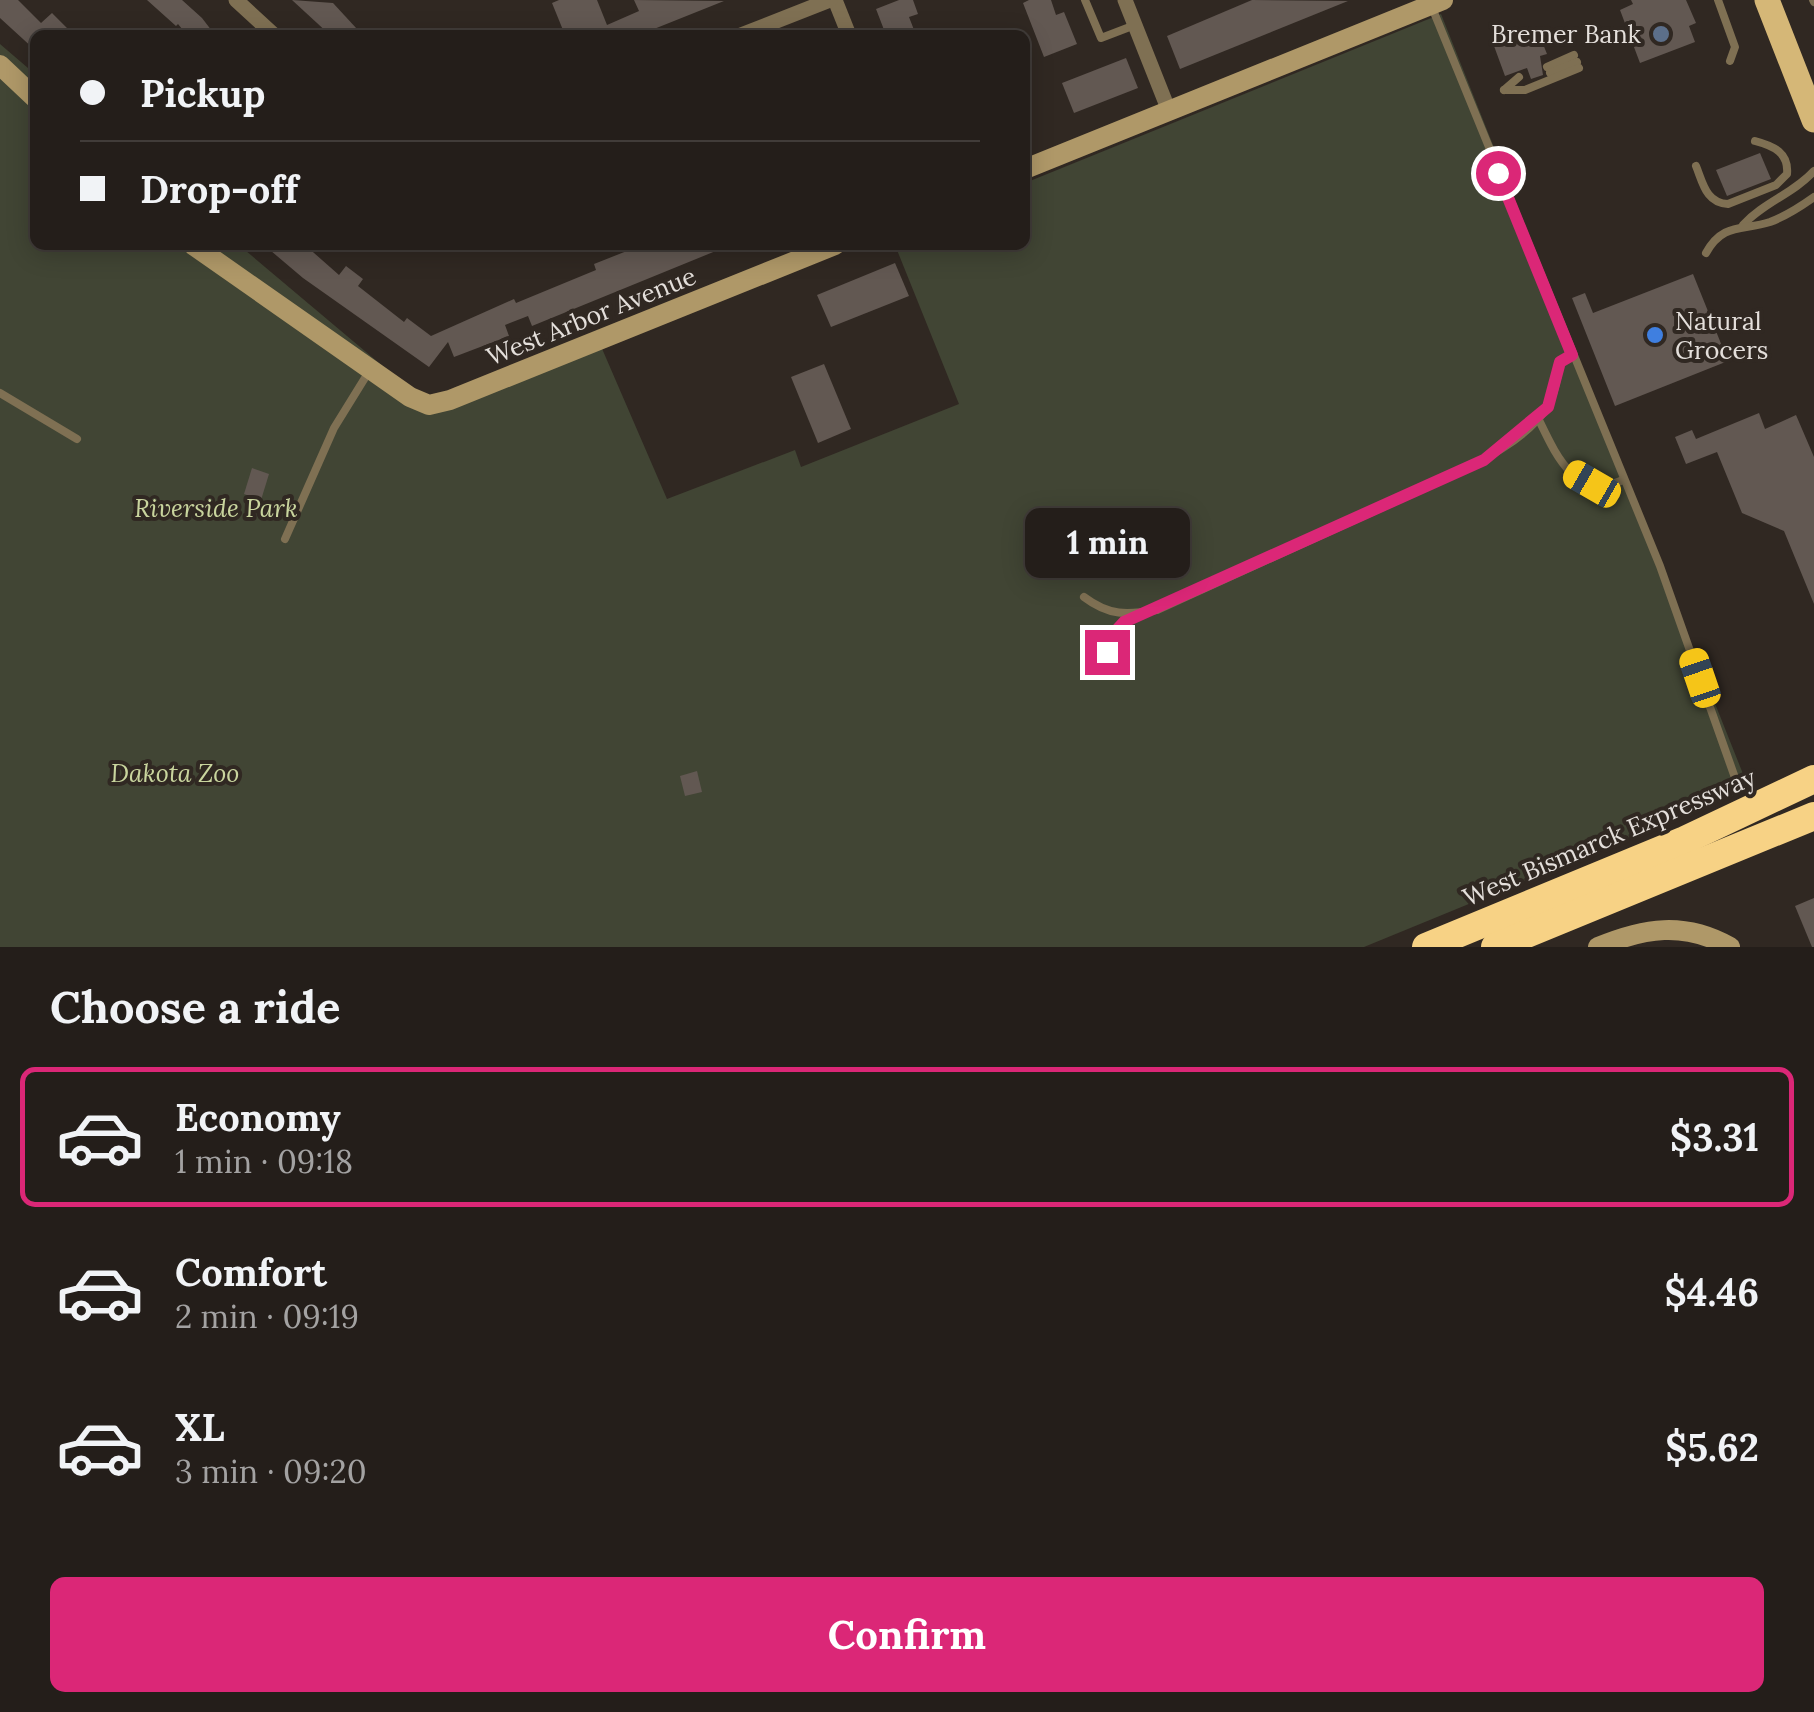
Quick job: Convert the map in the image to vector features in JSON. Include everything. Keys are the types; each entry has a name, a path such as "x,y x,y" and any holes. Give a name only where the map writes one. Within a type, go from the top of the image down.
{"highway":[{"name":"West Bismarck Expressway","path":"1426,947 1685,840 1814,780"},
{"path":"1495,947 1814,816"}],"main road":[{"path":"1767,0 1814,120"},
{"path":"1030,167 1437,2"},
{"path":"0,65 30,93"},
{"name":"West Arbor Avenue","path":"200,250 419,403 440,403 822,250"},
{"path":"1598,947 1648,930 1674,928 1708,936 1730,947"}],"street":[{"path":"236,0 269,30"},
{"path":"754,30 833,0 847,30"},
{"path":"1125,0 1170,110"}],"lane":[{"path":"1085,0 1101,38 1135,25"},
{"path":"1718,0 1736,46 1730,60"},
{"path":"1437,2 1572,355 1660,566 1739,789"},
{"path":"1521,81 1504,90 1525,90 1577,62 1548,70"},
{"path":"1696,166 1709,196 1720,204 1776,185 1787,174 1786,160 1776,148 1755,141"},
{"path":"1706,253 1719,236 1743,224 1814,171"},
{"path":"1743,224 1769,222 1814,197"},
{"path":"1107,652 1112,635 1124,622 1484,460 1548,407 1560,362 1572,355"},
{"path":"285,540 334,428 370,369"},
{"path":"0,394 77,440"},
{"path":"1538,418 1560,464 1573,474 1592,484 1610,486 1624,480"},
{"path":"1084,597 1102,610 1125,615 1157,610"}],"green space":[{"path":"1441,14 1749,789 1364,947 0,947 0,44 30,70 30,250 245,250 429,405 600,344 667,499 795,450 801,467 959,404 897,250 1030,250 1030,181"}],"building":[{"path":"0,0 18,0 41,23 52,13 67,28 30,30 30,45 0,18"},
{"path":"147,0 182,0 211,30 183,30"},
{"path":"292,0 333,3 357,29 325,30"},
{"path":"597,0 607,25 639,11 634,0 724,1 652,30 563,30 552,3"},
{"path":"899,0 913,0 918,14 909,17 914,30 884,30 876,9"},
{"path":"1051,0 1056,15 1064,12 1077,44 1044,57 1023,3"},
{"path":"1252,0 1348,1 1180,69 1167,36"},
{"name":"Bremer Bank","path":"1631,0 1686,0 1696,23 1689,26 1695,42 1640,63 1620,10 1633,4"},
{"path":"1537,29 1547,54 1540,56 1543,75 1531,79 1527,68 1505,76 1494,46"},
{"path":"1126,58 1138,88 1074,113 1062,83"},
{"path":"1760,153 1771,179 1727,196 1716,170"},
{"path":"270,250 311,250 339,275 346,266 363,279 358,286 404,322 407,318 431,336 514,299 516,303 596,270 594,264 629,250 718,250 532,326 528,316 505,325 509,336 454,357 448,342 429,367"},
{"path":"895,263 909,296 831,327 817,295"},
{"path":"1693,274 1728,361 1615,406 1572,298 1585,293 1593,313"},
{"path":"824,364 851,429 818,443 791,377"},
{"path":"1759,413 1765,429 1796,415 1814,457 1814,604 1784,531 1742,513 1717,452 1686,464 1675,437 1692,430 1696,439"},
{"path":"252,468 269,474 261,500 244,494"},
{"path":"697,771 702,792 685,796 680,776"},
{"path":"1814,898 1814,947 1812,947 1795,906"}],"place":[{"name":"Bremer Bank","path":"1661,34"},
{"name":"Natural Grocers","path":"1655,335"}],"route":[{"path":"1107,652 1112,635 1124,622 1449,478 1484,460 1548,407 1560,362 1572,355 1498,173"}],"park label":[{"name":"Riverside Park","path":"216,508"},
{"name":"Dakota Zoo","path":"175,773"}]}
